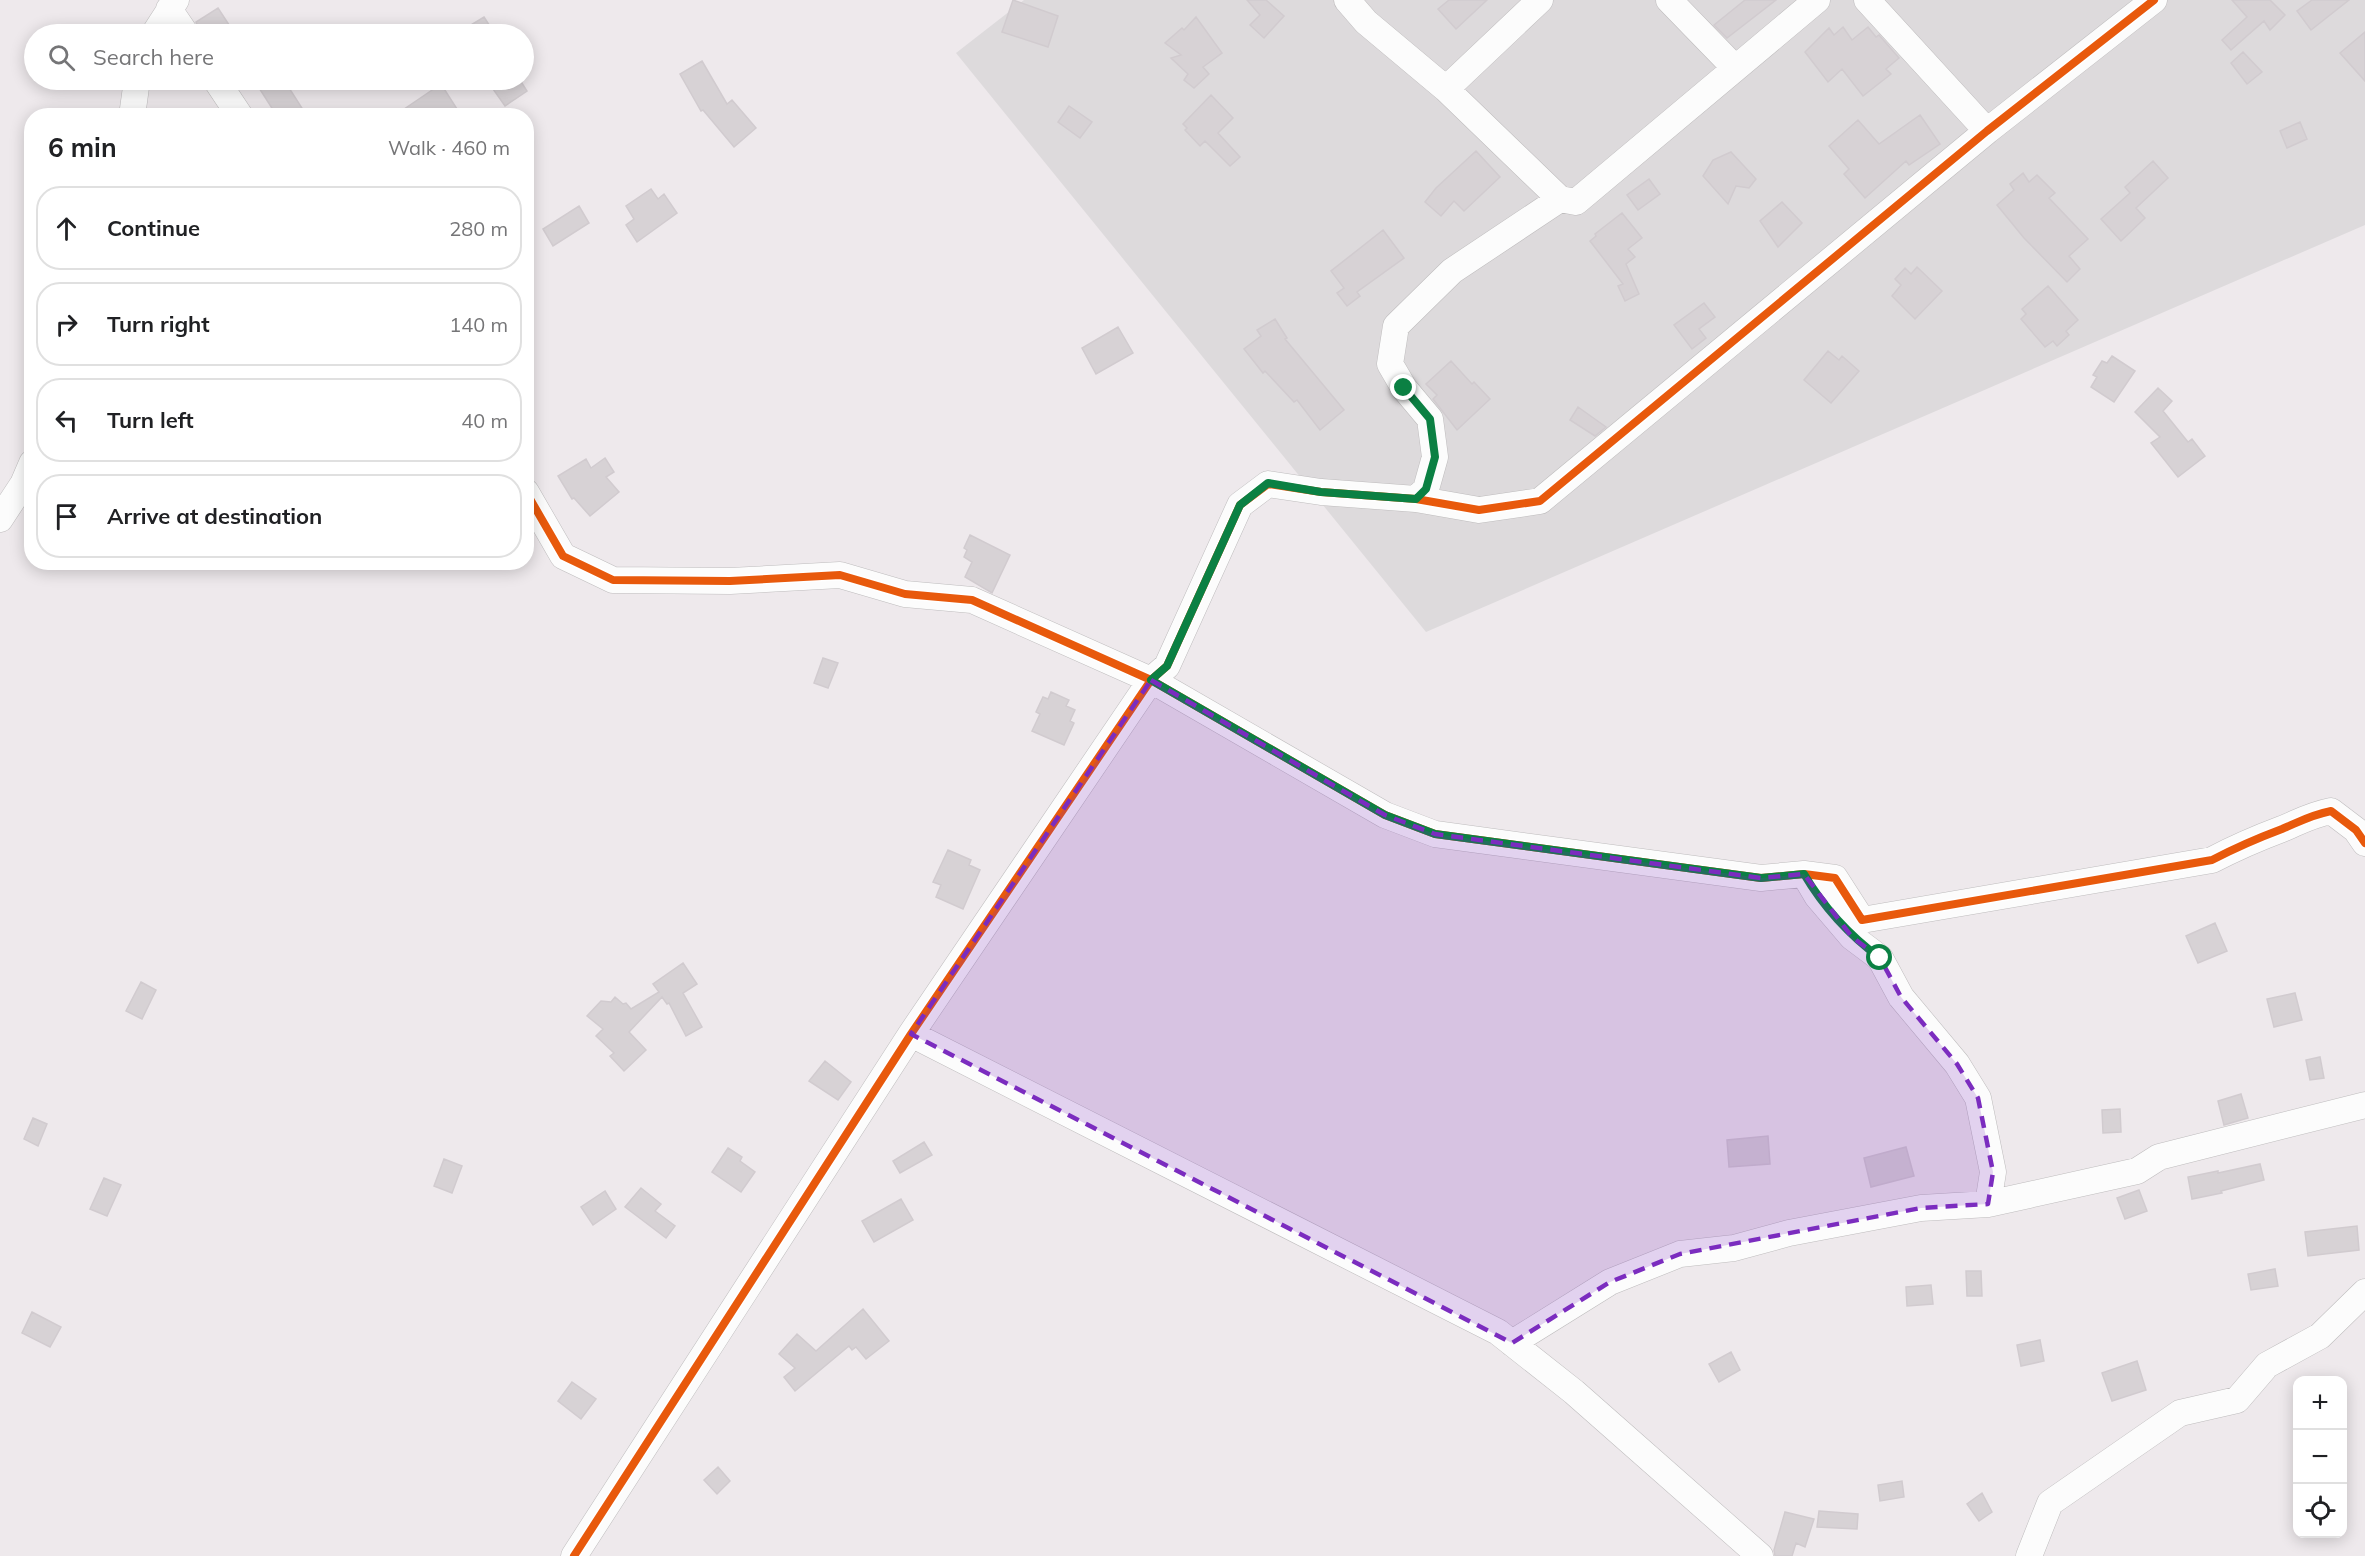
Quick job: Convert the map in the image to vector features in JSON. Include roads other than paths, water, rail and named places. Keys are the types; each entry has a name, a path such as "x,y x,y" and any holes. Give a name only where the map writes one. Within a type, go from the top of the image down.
{"street":[{"path":"1347,0 1366,22 1446,89 1560,200 1576,202 1817,0"},
{"path":"1446,89 1540,0"},
{"path":"1669,0 1735,68"},
{"path":"1867,0 1987,131"},
{"path":"574,1556 911,1034 1151,680 1167,666 1240,505 1268,483 1321,492 1416,499 1479,510 1540,501 1987,131 2154,0"},
{"path":"160,24 173,4"},
{"path":"173,4 182,24"},
{"path":"133,108 136,90"},
{"path":"223,90 235,108"},
{"path":"1416,499 1426,489 1435,457 1430,419 1404,388 1390,364 1396,326 1452,271 1560,200"},
{"path":"0,519 24,482"},
{"path":"534,506 563,556 613,580 730,581 840,575 905,594 972,600 1151,680 1385,815 1435,834 1761,878 1804,874 1835,878 1862,920 2212,860 2311,814 2331,811 2356,830 2365,843"},
{"path":"1804,874 1817,896 1852,937 1880,958 1901,997 1957,1064 1978,1098 1994,1172 1988,1204"},
{"path":"911,1034 1498,1332 1574,1392 1760,1556"},
{"path":"1512,1343 1610,1282 1680,1254 1734,1248 1789,1233 1921,1208 1988,1204 2137,1172 2159,1157 2365,1106"},
{"path":"2029,1556 2050,1503 2180,1413 2237,1400 2267,1365 2320,1336 2365,1292"}]}
